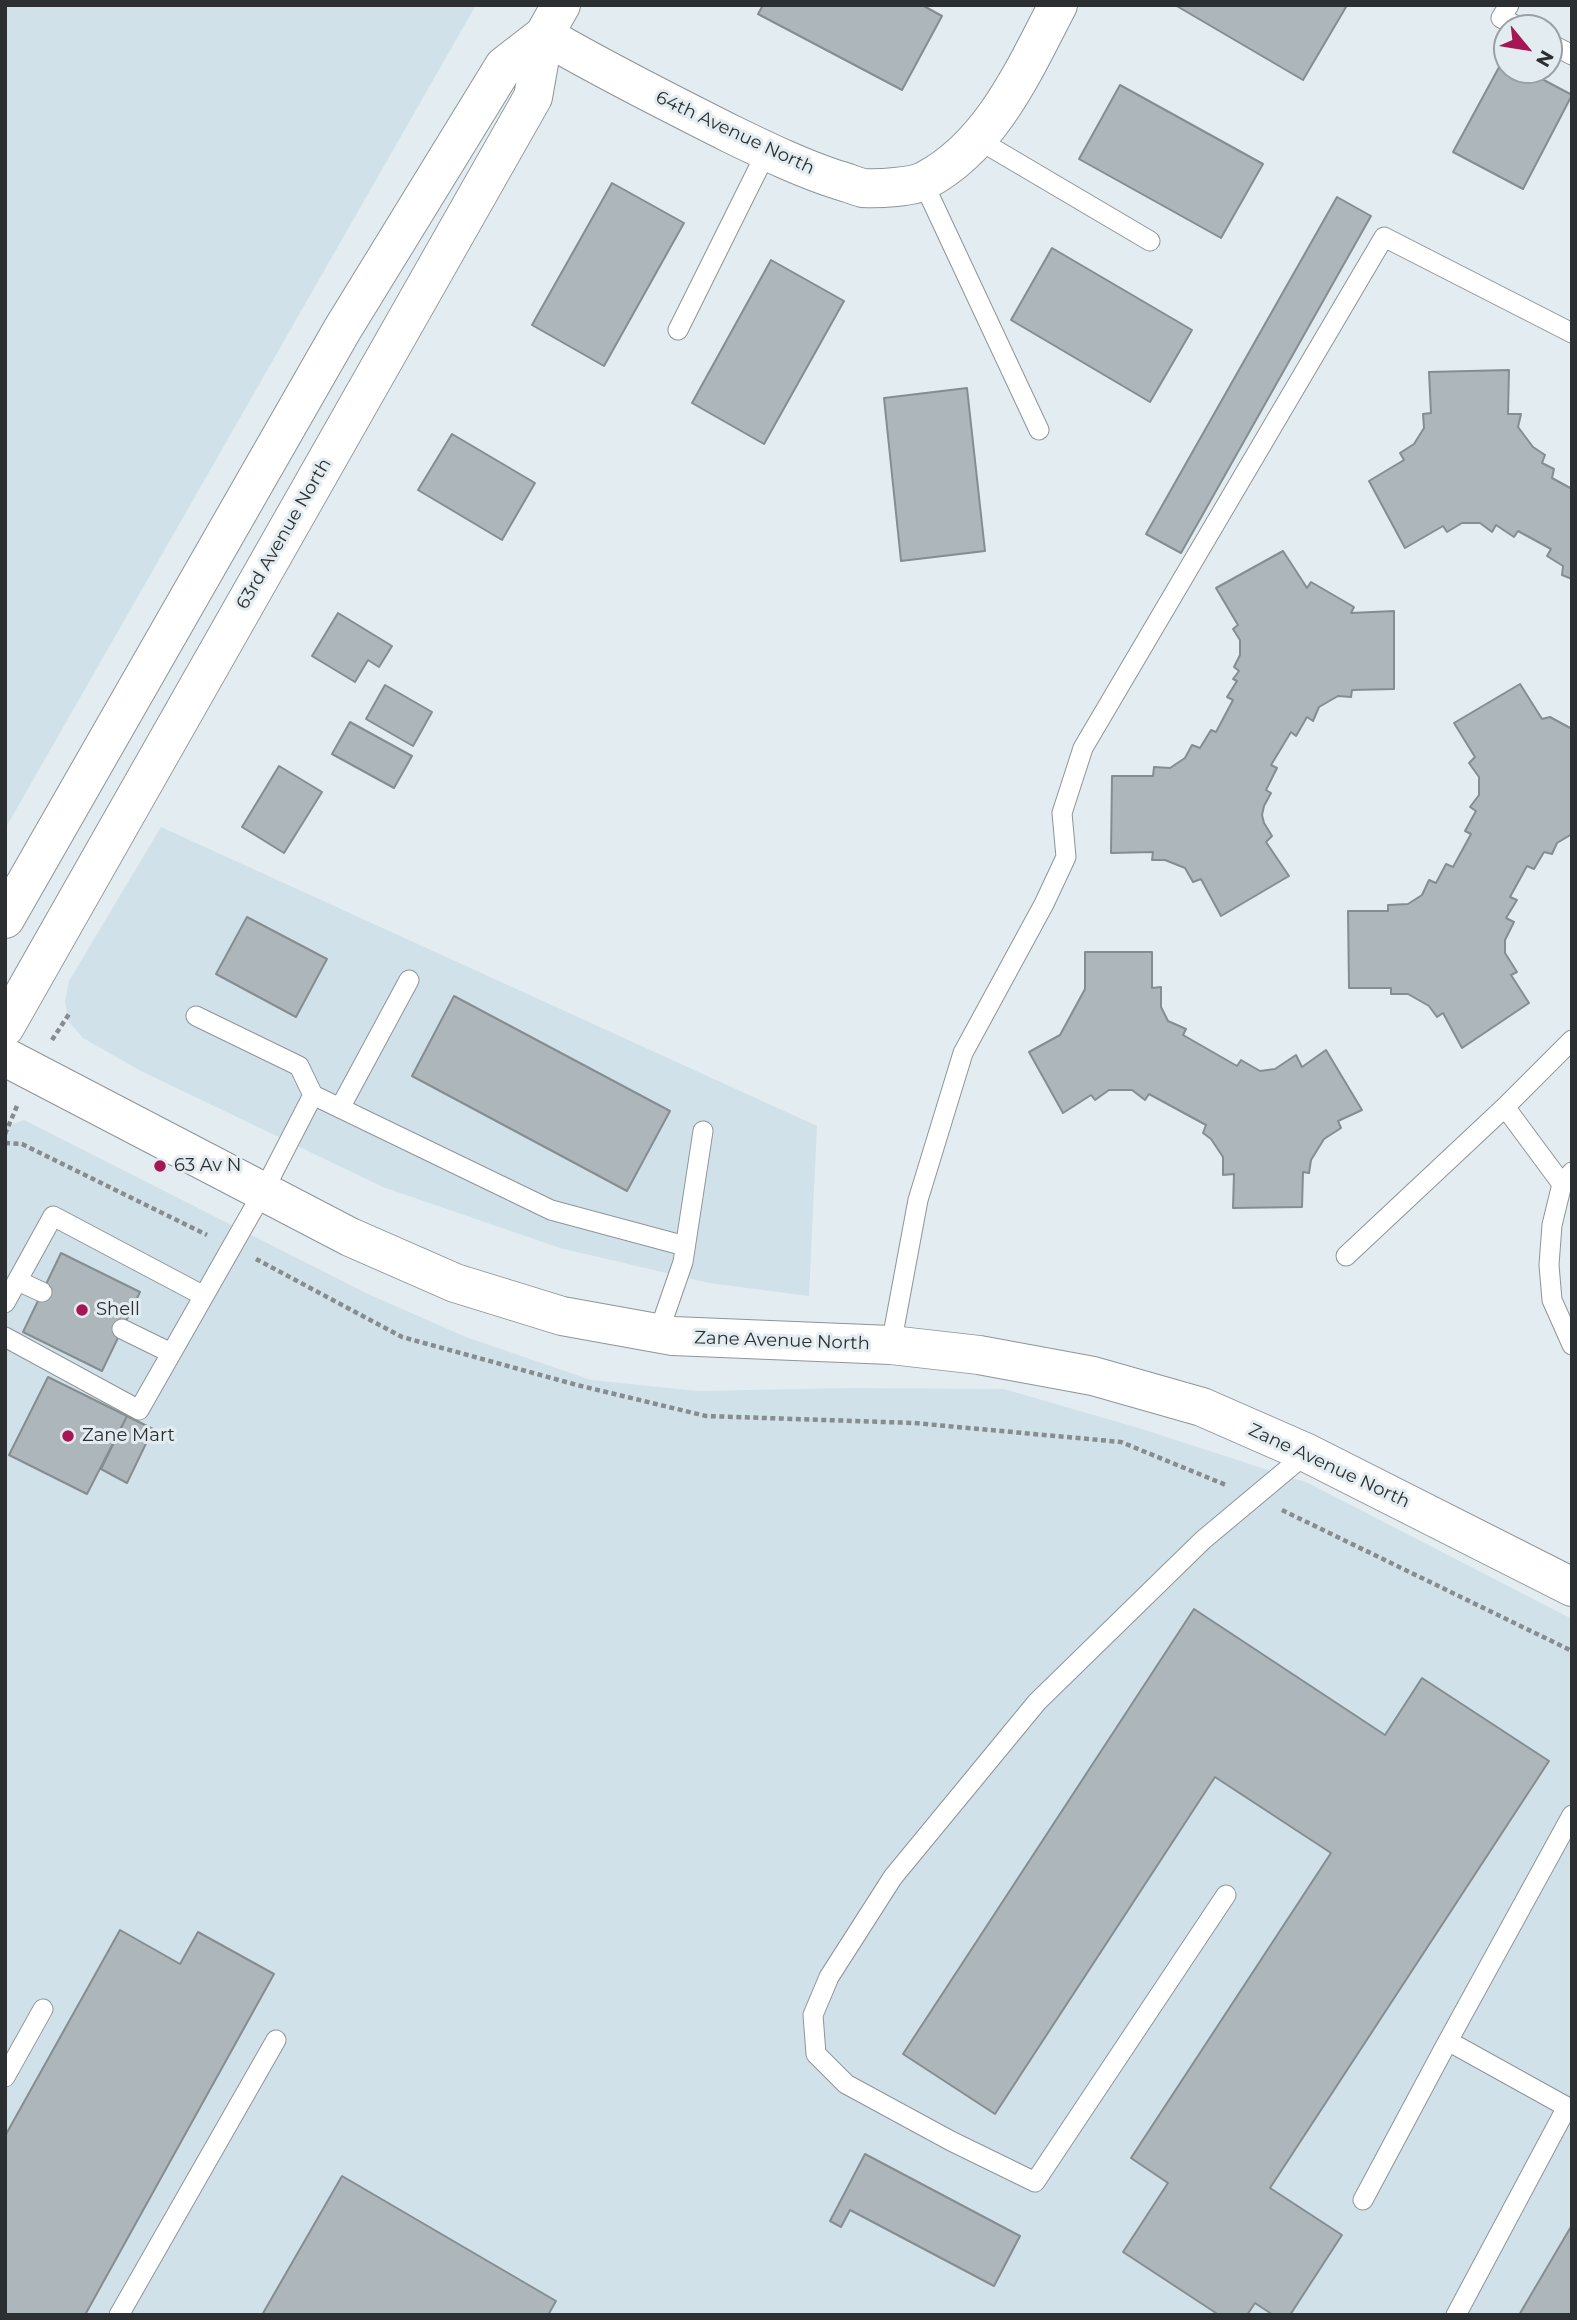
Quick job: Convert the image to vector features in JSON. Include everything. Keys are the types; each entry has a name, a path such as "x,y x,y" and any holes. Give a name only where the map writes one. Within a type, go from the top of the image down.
{"street":[{"name":"64th Avenue North","path":"552,20 600,68 766,152 863,188 923,182 951,165 977,139 1003,105 1047,9"},
{"path":"5,919 342,330 503,66 552,20"},
{"name":"63rd Avenue North","path":"5,1027 533,97 552,20"},
{"name":"Zane Avenue North","path":"5,1057 350,1237 455,1283 562,1316 658,1334 891,1345 979,1354 1093,1376 1202,1407 1307,1452 1572,1587"}],"lane":[{"path":"977,139 1150,242"},
{"path":"678,330 766,152"},
{"path":"923,182 1039,430"},
{"path":"891,1345 918,1199 963,1053 1044,904 1066,857 1062,813 1083,748 1384,237 1572,333"},
{"path":"340,1108 409,980"},
{"path":"196,1016 299,1066 313,1095 551,1210 685,1246"},
{"path":"1346,1256 1505,1107 1572,1040"},
{"path":"5,1337 139,1410 263,1192 313,1095"},
{"path":"1505,1107 1567,1178 1552,1225 1549,1265 1552,1300 1572,1345"},
{"path":"658,1334 683,1262 703,1131"},
{"path":"5,1303 53,1216 204,1296"},
{"path":"18,1281 42,1292"},
{"path":"122,1329 171,1353"},
{"path":"1226,1895 1035,2182 951,2141 846,2084 817,2054 813,2015 829,1977 893,1877 1037,1702 1203,1540 1307,1452"},
{"path":"1363,2200 1572,1815"},
{"path":"5,2077 43,2009"},
{"path":"120,2315 276,2040"},
{"path":"1448,2040 1569,2108 1456,2315"}],"path":[{"path":"5,1143 22,1144 232,1247 402,1337 576,1385 706,1416 914,1423 1121,1442 1254,1497 1572,1651"}],"shaded area":[{"path":"5,5 476,5 5,829"},
{"path":"161,827 817,1126 809,1296 709,1283 560,1248 383,1187 141,1071 83,1038 69,1022 65,1001 69,981"},
{"path":"24,1120 368,1294 466,1337 591,1380 698,1391 1004,1389 1142,1429 1308,1483 1572,1619 1572,2315 5,2315 5,1127"}],"building":[{"path":"763,5 922,5 942,16 902,90 758,14"},
{"path":"1175,5 1342,5 1346,7 1303,80"},
{"path":"1493,78 1493,84 1551,84 1572,95 1523,189 1453,152"},
{"path":"1120,85 1263,164 1221,238 1079,159"},
{"path":"612,183 684,223 604,366 532,325"},
{"path":"1337,197 1371,216 1181,553 1146,534"},
{"path":"1052,248 1192,330 1150,402 1011,320"},
{"path":"771,260 844,301 764,444 692,403"},
{"path":"1509,370 1508,414 1521,414 1518,427 1533,447 1545,455 1542,463 1554,469 1552,478 1572,489 1572,579 1562,575 1563,566 1547,556 1551,549 1518,531 1514,537 1496,525 1492,532 1480,523 1462,523 1447,532 1443,526 1405,548 1369,481 1404,460 1400,453 1414,444 1424,428 1423,414 1431,413 1429,372"},
{"path":"967,388 985,551 901,561 884,398"},
{"path":"452,434 535,483 502,540 418,490"},
{"path":"1283,551 1307,588 1311,582 1354,607 1351,613 1394,611 1394,689 1352,690 1351,697 1338,696 1319,707 1313,721 1307,717 1296,736 1291,732 1271,765 1277,768 1266,790 1271,793 1262,815 1272,836 1266,842 1289,876 1221,916 1201,879 1193,882 1185,868 1165,860 1152,860 1153,852 1111,853 1112,776 1153,776 1154,767 1170,768 1185,758 1192,745 1200,748 1211,730 1216,732 1233,700 1227,697 1237,681 1233,679 1239,671 1234,667 1240,655 1240,640 1233,629 1238,625 1216,588"},
{"path":"338,613 392,646 379,667 368,660 355,682 312,656"},
{"path":"1520,684 1542,719 1550,717 1572,729 1572,834 1557,843 1552,854 1544,852 1534,869 1527,866 1510,897 1517,900 1506,918 1514,922 1505,940 1505,953 1517,972 1511,975 1529,1003 1462,1048 1443,1013 1437,1017 1429,1006 1408,994 1391,994 1391,988 1349,988 1348,911 1388,911 1388,905 1408,904 1422,895 1429,880 1436,883 1446,864 1453,867 1471,834 1465,831 1476,811 1470,807 1479,795 1479,777 1469,763 1475,757 1454,723"},
{"path":"385,685 432,712 413,746 366,719"},
{"path":"350,722 412,756 394,788 332,754"},
{"path":"279,766 322,792 284,853 242,827"},
{"path":"247,917 327,959 296,1017 216,974"},
{"path":"1085,952 1152,952 1152,988 1161,987 1161,1007 1168,1021 1186,1029 1183,1035 1237,1066 1241,1060 1260,1071 1275,1069 1296,1055 1302,1067 1326,1050 1362,1110 1338,1121 1341,1128 1324,1139 1311,1160 1309,1173 1303,1172 1302,1207 1233,1208 1234,1174 1223,1175 1223,1157 1211,1139 1203,1133 1206,1125 1149,1094 1145,1100 1132,1090 1109,1090 1095,1100 1091,1095 1063,1113 1029,1052 1060,1035 1085,989"},
{"path":"454,996 670,1111 627,1191 412,1076"},
{"name":"Shell","path":"61,1253 140,1292 102,1371 23,1332"},
{"name":"Zane Mart","path":"48,1377 127,1416 87,1494 9,1455"},
{"path":"127,1416 153,1429 127,1483 101,1469"},
{"path":"1194,1609 1385,1735 1422,1678 1549,1761 1270,2188 1342,2235 1290,2315 1273,2315 1255,2303 1247,2315 1219,2315 1123,2252 1168,2183 1131,2158 1331,1853 1215,1777 995,2114 903,2054"},
{"path":"120,1930 180,1964 198,1932 274,1974 85,2315 5,2315 5,2136"},
{"path":"865,2154 1020,2236 994,2286 850,2210 841,2227 830,2221"},
{"path":"342,2176 556,2301 548,2315 262,2315"},
{"path":"1572,2225 1572,2315 1519,2315"}],"place":[{"name":"63 Av N","path":"160,1166"},
{"name":"Shell","path":"82,1310"},
{"name":"Zane Mart","path":"68,1436"}]}
